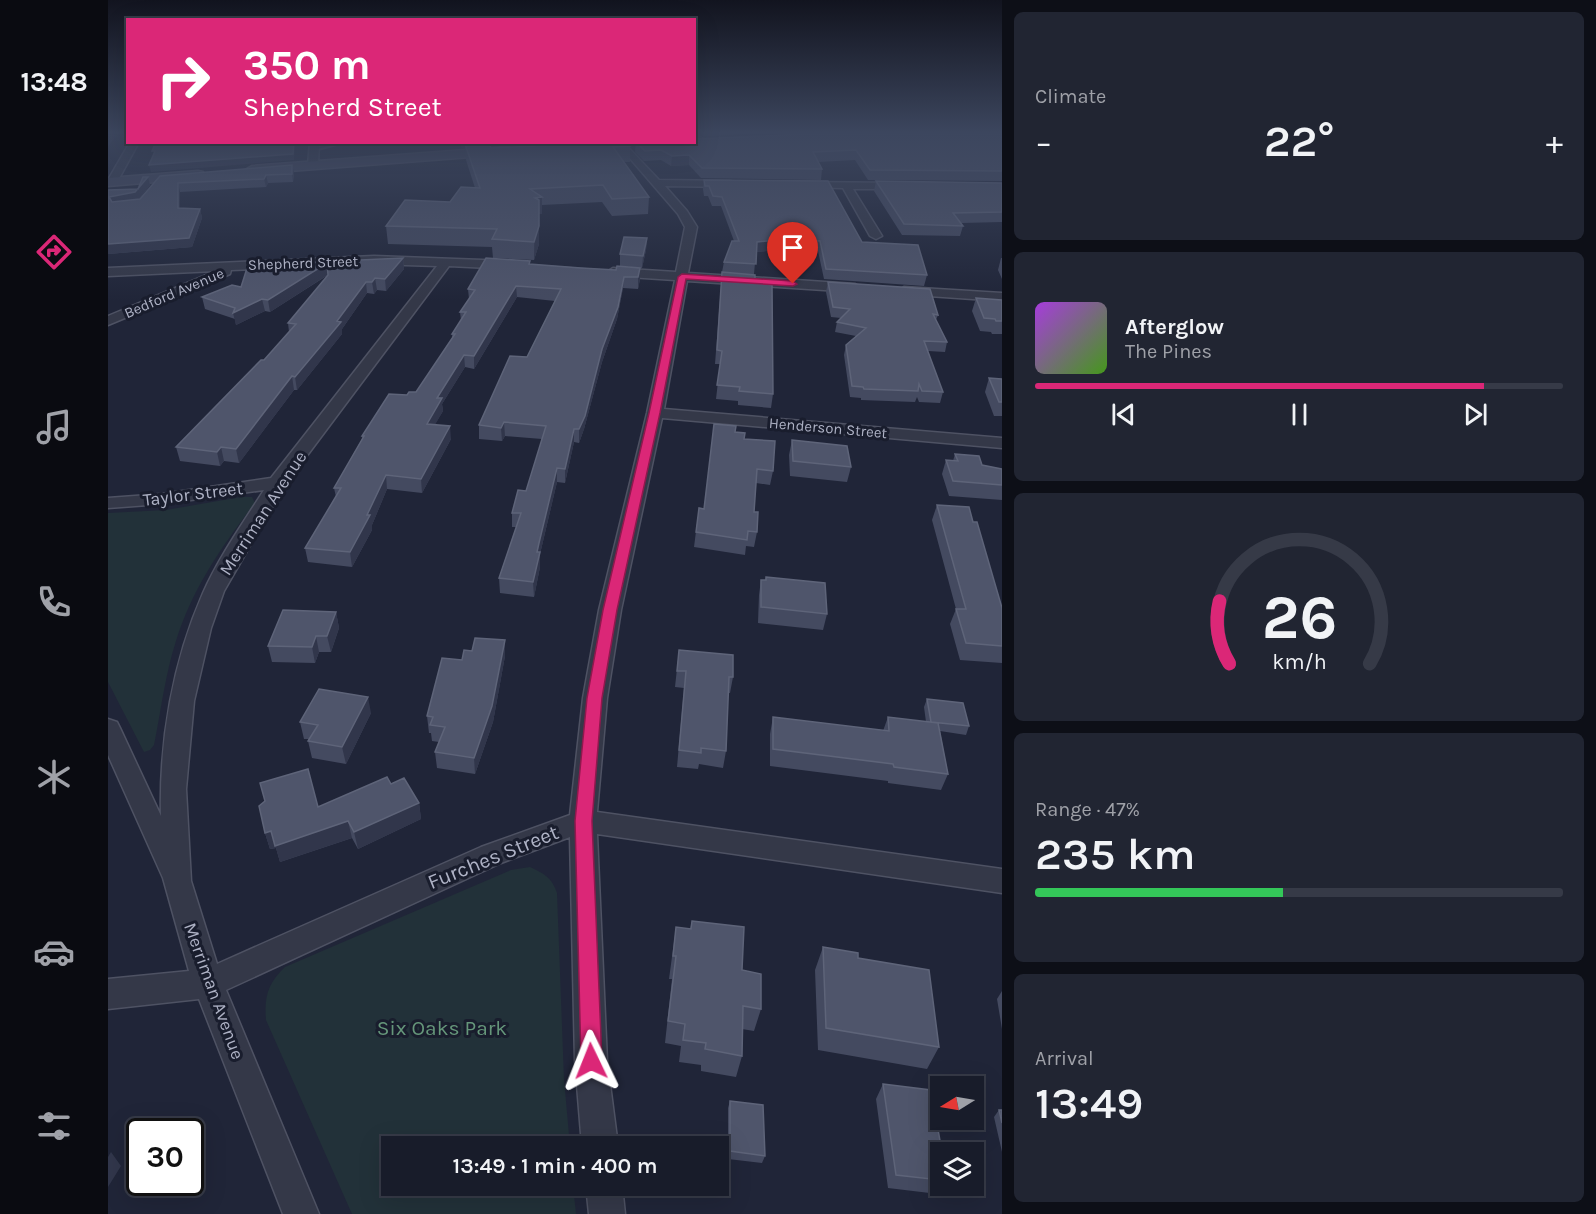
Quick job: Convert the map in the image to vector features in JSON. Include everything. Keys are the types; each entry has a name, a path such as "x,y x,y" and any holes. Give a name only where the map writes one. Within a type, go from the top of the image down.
{"street":[{"path":"599,1136 591,1061 583,821 595,698 608,621 692,226 659,188"},
{"path":"848,188 876,236"},
{"name":"Shepherd Street","path":"108,272 353,260 447,261 526,266"},
{"name":"Merriman Avenue","path":"301,1214 208,983 177,880 173,789 176,742 190,662 214,591 244,536 277,483 447,261"},
{"name":"Bedford Avenue","path":"108,321 241,265"},
{"path":"595,271 863,288"},
{"path":"886,290 1002,297"},
{"name":"Henderson Street","path":"654,413 1002,443"},
{"name":"Taylor Street","path":"108,503 162,499 277,483"},
{"path":"108,728 177,880"},
{"name":"Furches Street","path":"108,994 208,983 491,855 583,821 1002,881"},
{"path":"605,1196 607,1214"}],"green space":[{"path":"252,497 255,503 209,569 190,604 172,654 154,745 150,750 144,752 108,682 108,513 166,510"},
{"name":"Six Oaks Park","path":"530,867 540,872 553,884 557,893 564,1079 569,1136 381,1136 381,1196 574,1196 576,1214 352,1214 266,1020 268,991 285,967 511,870"}],"building":[{"path":"150,188 178,188 178,208 200,209 189,238 108,244 108,190 138,189 135,192 109,197 112,202 140,199"},
{"path":"461,188 555,188 530,189 542,197 535,198 539,200 539,226 534,242 492,239 497,229 386,226 405,200 450,202"},
{"path":"605,188 642,188 649,197 612,199"},
{"path":"710,188 832,188 862,242 918,245 927,275 826,269 820,241 788,239 757,242 756,264 724,262 732,241 739,241 722,197 713,196"},
{"path":"880,188 1002,188 1002,212 953,213 963,226 904,224"},
{"path":"624,237 647,238 643,256 620,254"},
{"path":"403,258 385,279 375,278 372,282 366,282 337,321 341,322 295,377 292,376 236,449 221,447 217,452 176,447 261,360 264,360 296,324 288,323 328,275 327,263 268,300 262,299 233,313 235,308 202,297 232,285 241,287 248,265"},
{"path":"486,258 581,268 616,270 617,266 640,268 638,277 624,277 618,307 602,349 585,416 579,429 574,429 565,469 557,468 537,552 540,552 533,582 499,578 521,513 512,513 518,490 526,491 546,426 504,422 501,428 479,425 510,356 527,357 561,289 516,286 474,356 464,355 437,398 442,398 427,424 450,426 421,479 386,475 367,515 370,515 350,552 305,548 341,488 334,488 364,436 362,436 389,394 407,395 409,392 416,392 455,334 452,334 466,312 460,312 475,290 468,289"},
{"path":"722,272 755,275 755,282 772,285 773,394 739,391 740,387 717,385 722,351 717,350"},
{"path":"828,282 930,289 938,315 933,314 947,342 924,341 943,392 922,391 919,384 918,391 864,389 852,386 846,345 866,328 837,322 850,309 833,307"},
{"path":"976,298 1002,300 1002,321 984,318"},
{"path":"989,378 1002,379 1002,402 999,402"},
{"path":"714,424 736,426 735,432 745,433 744,439 775,441 773,471 757,469 754,512 758,512 757,532 748,531 747,540 696,532 699,508 704,509"},
{"path":"792,440 847,446 851,467 793,461"},
{"path":"955,454 979,456 982,465 1002,469 1002,485 953,481 946,460 958,461"},
{"path":"937,505 969,507 973,522 977,522 1002,608 1002,646 966,643 956,609 966,609"},
{"path":"766,577 825,583 827,614 761,607 761,580 766,580"},
{"path":"283,610 336,612 327,636 316,636 312,647 268,646"},
{"path":"475,638 505,640 492,706 474,758 435,752 445,727 430,725 433,717 427,716 442,658 462,660 464,650 472,651"},
{"path":"679,650 733,655 733,677 729,677 726,751 701,748 701,753 679,750 686,671 677,671"},
{"path":"319,689 368,697 342,747 308,741 318,725 300,722"},
{"path":"927,699 963,703 969,726 931,722"},
{"path":"773,717 889,731 888,717 938,723 948,774 894,767 893,764 773,749"},
{"path":"308,769 318,807 387,777 391,784 404,778 419,803 354,832 348,821 275,846 271,831 265,833 259,806 265,801 260,783"},
{"path":"692,921 744,927 742,970 761,974 761,1009 743,1006 742,1056 705,1049 706,1043 683,1040 685,1024 668,1021 676,956 673,956 676,927 691,929"},
{"path":"823,947 858,953 858,958 929,970 939,1047 826,1028"},
{"path":"883,1084 930,1090 930,1130 938,1130 940,1142 930,1142 930,1179 896,1175"},
{"path":"730,1101 763,1105 765,1156 730,1151"}],"route":[{"path":"591,1061 583,821 595,698 610,610 682,277 793,284"}]}
